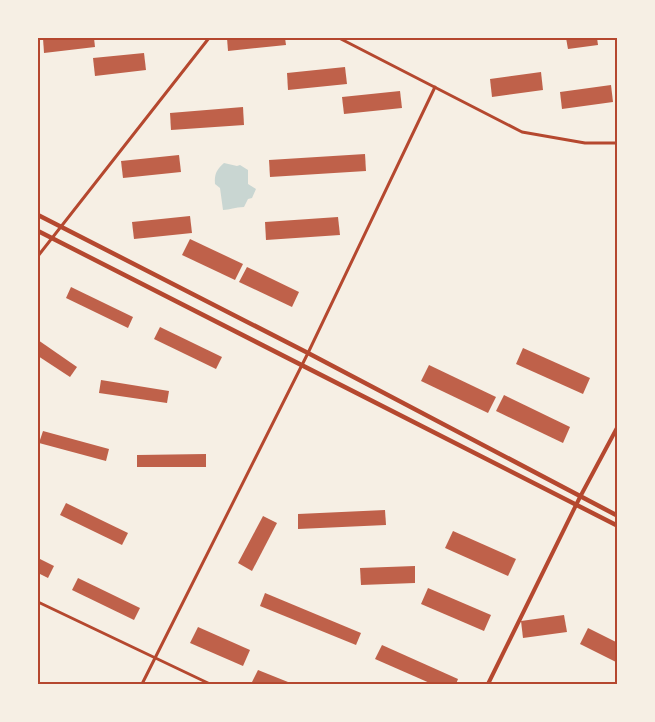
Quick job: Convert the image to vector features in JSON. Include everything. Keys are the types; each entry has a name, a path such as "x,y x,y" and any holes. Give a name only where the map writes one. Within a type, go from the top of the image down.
{"main road":[{"path":"38,215 308,353 618,516"},
{"path":"38,231 618,526"}],"street":[{"path":"38,256 208,38"},
{"path":"339,38 522,132 585,143 618,143"},
{"path":"142,684 308,353 436,87"},
{"path":"488,684 580,497 618,426"},
{"path":"38,602 154,659 210,684"}],"shaded area":[{"path":"224,163 240,165 248,170 248,184 256,189 252,198 248,199 244,207 223,210 220,188 215,184 215,177 216,172"}],"building":[{"path":"43,38 94,38 95,47 44,53"},
{"path":"227,38 285,38 286,45 228,51"},
{"path":"566,38 597,38 598,45 568,49"},
{"path":"144,53 146,70 95,76 93,58"},
{"path":"345,67 347,84 288,90 287,73"},
{"path":"541,72 543,90 492,97 490,79"},
{"path":"611,85 613,102 562,109 560,92"},
{"path":"400,91 402,108 344,114 342,97"},
{"path":"243,107 244,125 171,130 170,113"},
{"path":"365,154 366,171 270,177 269,160"},
{"path":"179,155 181,172 123,178 121,161"},
{"path":"190,216 192,233 134,239 132,222"},
{"path":"338,217 340,235 266,240 265,222"},
{"path":"190,239 243,264 235,280 182,255"},
{"path":"247,267 299,292 292,307 239,282"},
{"path":"71,287 133,317 128,328 66,298"},
{"path":"160,327 222,357 216,369 154,339"},
{"path":"38,340 77,367 70,377 38,356"},
{"path":"523,348 590,378 583,394 516,364"},
{"path":"429,365 496,397 488,413 421,381"},
{"path":"101,380 169,391 167,403 99,393"},
{"path":"504,395 570,427 563,443 496,411"},
{"path":"43,431 109,449 106,461 39,443"},
{"path":"206,454 206,467 137,467 137,455"},
{"path":"66,503 128,533 122,545 60,515"},
{"path":"385,510 386,525 298,529 298,514"},
{"path":"263,516 277,523 252,571 238,563"},
{"path":"453,531 516,559 508,576 445,548"},
{"path":"38,558 54,566 48,578 38,573"},
{"path":"415,566 415,583 361,585 360,568"},
{"path":"78,578 140,608 134,620 72,590"},
{"path":"428,588 491,615 484,631 421,604"},
{"path":"265,593 361,633 356,645 260,606"},
{"path":"564,615 567,632 523,638 521,621"},
{"path":"198,627 250,650 243,666 190,643"},
{"path":"588,628 618,643 618,663 580,644"},
{"path":"382,645 458,679 456,684 432,684 375,659"},
{"path":"258,670 293,684 257,684 252,682"}]}
